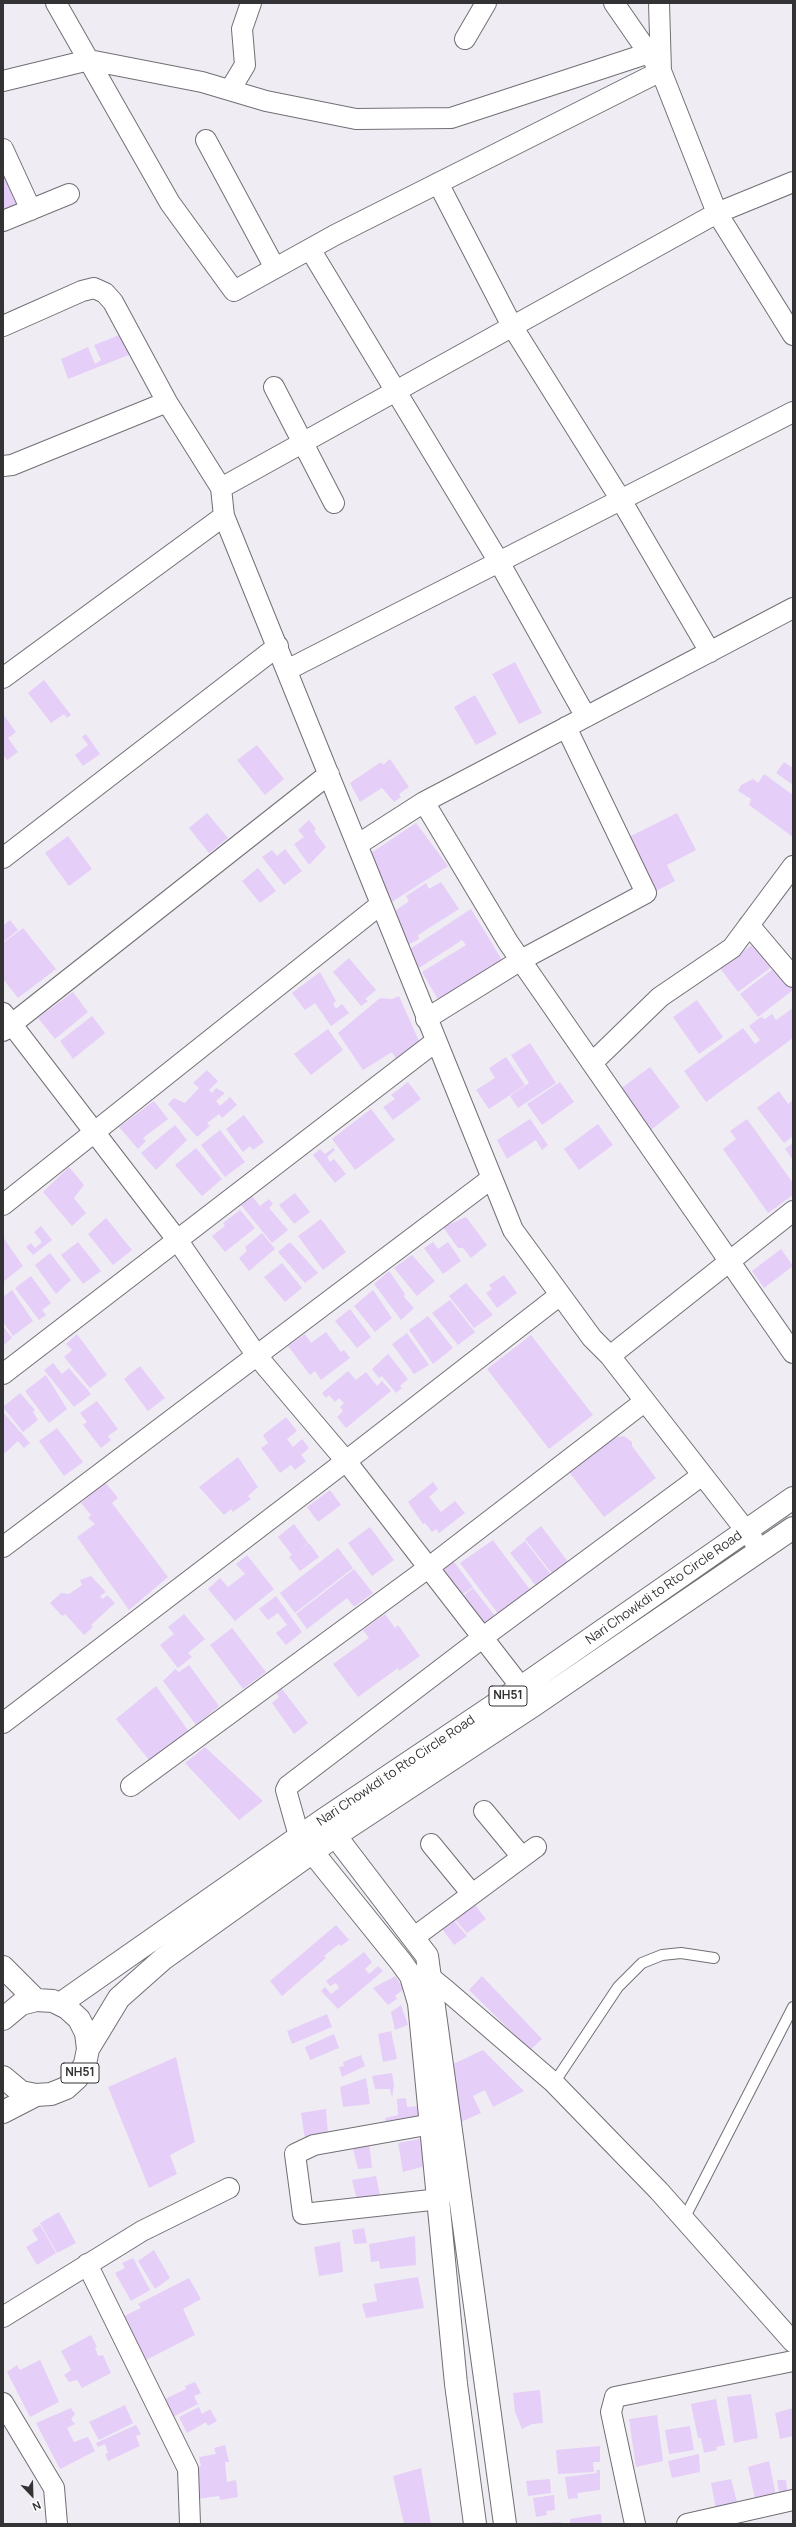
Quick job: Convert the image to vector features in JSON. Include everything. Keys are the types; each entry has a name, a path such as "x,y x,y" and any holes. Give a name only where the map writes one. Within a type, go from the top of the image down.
{"main road":[{"name":"Nari Chowkdi to Rto Circle Road","path":"60,2004 157,1950 220,1891 305,1845 520,1688 793,1498"},
{"name":"NH51","path":"329,1828 534,1705 793,1528"},
{"path":"329,1828 427,1956 420,1977 419,2003 485,2381 505,2524"},
{"name":"NH51","path":"88,2049 119,1998 157,1950 234,1909 305,1845"},
{"path":"305,1845 420,1977"},
{"path":"3,1967 36,2000"},
{"name":"NH51","path":"3,2019 21,2004 36,2000 60,2004 68,2008 79,2019 86,2033 88,2049 85,2064 77,2078 66,2088 51,2094 36,2095 21,2092 3,2077"},
{"path":"3,2112 36,2095"},
{"path":"441,2124 440,2199 456,2384 475,2524"},
{"path":"456,2384 485,2381"}],"street":[{"path":"56,3 170,203 234,291 310,249 438,183 661,71"},
{"path":"230,90 245,65 242,29 252,3"},
{"path":"465,39 486,3"},
{"path":"614,3 661,71 717,213 793,335"},
{"path":"659,3 661,71"},
{"path":"3,81 89,60 187,79 266,101 356,119 451,118 649,53"},
{"path":"3,95 44,71"},
{"path":"206,140 275,268"},
{"path":"3,149 30,210"},
{"path":"221,488 717,213 793,182"},
{"path":"438,183 512,326 621,500 710,652"},
{"path":"3,221 69,194"},
{"path":"310,249 499,562 586,717"},
{"path":"3,326 82,291 94,288 105,293 113,302 166,402 221,488 224,516 278,646 435,1042 513,1230 592,1338 610,1356 745,1532 761,1550"},
{"path":"274,387 334,503"},
{"path":"3,466 12,465 166,402"},
{"path":"287,670 793,412"},
{"path":"3,678 224,516"},
{"path":"357,845 424,802 793,608"},
{"path":"3,858 278,646"},
{"path":"426,1019 521,960 646,893 566,727"},
{"path":"329,774 6,1023 178,1241 257,1356 346,1462 534,1705"},
{"path":"424,802 521,960 793,1353"},
{"path":"592,1063 660,997 732,948 793,866"},
{"path":"3,1205 95,1134 381,904"},
{"path":"749,925 793,977"},
{"path":"3,1374 435,1042"},
{"path":"3,1547 492,1178"},
{"path":"610,1356 729,1260 793,1211"},
{"path":"3,1723 346,1462 560,1295"},
{"path":"132,1786 428,1568 644,1402"},
{"path":"305,1845 286,1790 288,1786 482,1638 702,1476"},
{"path":"292,1808 329,1828"},
{"path":"413,1938 529,1852 484,1811"},
{"path":"431,1844 472,1894"},
{"path":"420,1977 554,2083 789,2331"},
{"path":"440,2199 303,2214 295,2154 314,2145 441,2124"},
{"path":"3,2317 142,2230 229,2188"},
{"path":"87,2264 188,2469 190,2524"},
{"path":"635,2524 611,2412 615,2397 793,2361"},
{"path":"3,2403 54,2488 57,2524"},
{"path":"687,2524 793,2500"}],"lane":[{"path":"554,2083 618,1986 642,1963 668,1954 714,1958"},
{"path":"684,2219 793,2007"}],"building":[{"path":"3,167 20,207 3,214"},
{"path":"122,334 131,354 68,379 61,359 88,347 95,364 101,360 94,345"},
{"path":"515,662 542,713 519,724 492,674"},
{"path":"44,680 71,715 67,718 64,714 51,723 28,693"},
{"path":"475,695 497,734 476,745 454,707"},
{"path":"3,714 16,732 8,738 18,752 7,760 3,755"},
{"path":"86,734 100,754 83,766 75,755 88,745 82,737"},
{"path":"257,745 284,779 265,795 237,760"},
{"path":"390,759 409,787 399,794 401,797 394,802 382,788 360,802 350,783 381,762 383,765"},
{"path":"784,762 793,768 793,785 776,773"},
{"path":"764,774 793,795 793,837 749,805 751,799 738,791 741,785 753,779 758,783"},
{"path":"207,813 228,838 209,853 189,828"},
{"path":"677,813 696,850 667,865 675,881 654,892 627,838"},
{"path":"309,820 316,829 314,831 326,847 309,865 294,844 304,837 298,830"},
{"path":"416,823 448,866 387,905 368,855"},
{"path":"68,836 92,869 69,886 45,853"},
{"path":"285,849 302,871 284,885 262,857 272,850 277,856"},
{"path":"258,868 276,891 260,903 242,881"},
{"path":"441,882 459,909 418,935 419,939 406,946 391,914 409,901 406,896 426,883 429,889"},
{"path":"471,909 505,965 440,1003 422,972 466,945 462,940 419,968 410,949"},
{"path":"10,920 18,930 3,942 3,926"},
{"path":"23,928 56,969 18,998 3,979 3,943"},
{"path":"759,940 777,963 738,992 720,968"},
{"path":"349,958 376,990 365,999 368,1001 361,1006 333,972"},
{"path":"777,966 793,990 758,1017 740,994"},
{"path":"320,972 336,1001 333,1004 336,1009 342,1004 349,1013 331,1026 315,1003 305,1010 292,993"},
{"path":"73,992 88,1012 55,1039 38,1018"},
{"path":"399,996 419,1041 396,1059 392,1052 363,1070 338,1033 380,998 392,999"},
{"path":"697,1000 723,1037 699,1054 673,1017"},
{"path":"793,1008 793,1038 706,1102 684,1071 743,1028 755,1044 760,1040 749,1026 761,1017 765,1019 772,1014 776,1020"},
{"path":"92,1016 105,1033 73,1059 60,1041"},
{"path":"328,1029 343,1050 311,1075 294,1054"},
{"path":"530,1043 556,1083 518,1108 510,1096 529,1083 511,1055"},
{"path":"506,1057 525,1085 489,1109 476,1090 495,1078 489,1068"},
{"path":"650,1067 680,1107 647,1133 616,1092"},
{"path":"207,1070 218,1081 209,1090 212,1093 216,1088 225,1093 216,1101 220,1106 230,1097 237,1105 222,1118 219,1114 207,1123 210,1126 197,1137 168,1104 174,1098 185,1103 199,1088 193,1083"},
{"path":"408,1082 421,1099 393,1120 383,1107 395,1099 391,1095"},
{"path":"560,1082 574,1102 542,1125 527,1104"},
{"path":"779,1091 788,1104 793,1100 793,1136 784,1143 757,1108"},
{"path":"154,1101 168,1119 143,1138 146,1141 138,1149 119,1127"},
{"path":"371,1109 395,1140 355,1170 332,1139"},
{"path":"244,1115 264,1142 253,1150 250,1146 243,1152 226,1129"},
{"path":"530,1119 548,1145 542,1150 536,1140 507,1159 497,1140"},
{"path":"747,1119 793,1183 793,1195 768,1213 723,1149 736,1139 730,1131"},
{"path":"598,1124 613,1145 579,1170 564,1149"},
{"path":"175,1125 187,1140 156,1170 141,1153"},
{"path":"220,1130 245,1162 225,1177 201,1145"},
{"path":"793,1143 793,1160 785,1149"},
{"path":"196,1148 222,1179 202,1196 175,1165"},
{"path":"333,1148 335,1150 327,1157 330,1162 334,1159 346,1174 335,1183 313,1155 320,1149 325,1154"},
{"path":"69,1167 84,1185 74,1198 86,1213 72,1226 43,1192"},
{"path":"295,1193 310,1212 294,1224 279,1205"},
{"path":"252,1196 260,1206 269,1199 273,1204 269,1208 288,1230 272,1243 241,1205"},
{"path":"240,1210 255,1228 225,1252 212,1236 225,1226 223,1223"},
{"path":"466,1217 487,1245 471,1258 463,1248 458,1248 443,1227"},
{"path":"106,1218 132,1250 113,1265 88,1234"},
{"path":"321,1219 346,1252 323,1270 298,1236"},
{"path":"41,1226 52,1240 33,1255 26,1247 31,1243 35,1248 42,1242 34,1232"},
{"path":"262,1233 275,1249 249,1271 239,1258 247,1251 245,1247"},
{"path":"3,1237 23,1266 3,1282"},
{"path":"78,1242 101,1271 83,1284 61,1255"},
{"path":"290,1242 318,1273 305,1283 278,1252"},
{"path":"433,1242 438,1249 448,1242 461,1261 443,1274 424,1248"},
{"path":"781,1249 793,1266 764,1288 752,1271"},
{"path":"50,1253 71,1280 56,1294 35,1265"},
{"path":"412,1255 435,1281 417,1296 394,1268"},
{"path":"282,1263 302,1288 285,1302 264,1277"},
{"path":"389,1271 405,1294 404,1297 414,1308 401,1320 374,1284"},
{"path":"504,1275 517,1293 497,1308 486,1293 492,1289 489,1285"},
{"path":"31,1276 51,1303 42,1310 46,1315 39,1320 15,1288"},
{"path":"466,1283 493,1315 474,1328 449,1296"},
{"path":"12,1290 33,1321 13,1336 3,1322 3,1297"},
{"path":"373,1290 392,1318 375,1332 354,1306"},
{"path":"450,1300 475,1332 458,1345 432,1313"},
{"path":"350,1309 371,1337 357,1348 335,1321"},
{"path":"428,1316 453,1348 433,1364 409,1330"},
{"path":"3,1326 12,1338 3,1346"},
{"path":"326,1332 341,1352 344,1350 350,1358 321,1380 315,1371 310,1375 288,1346 305,1334 311,1343"},
{"path":"407,1333 429,1365 414,1374 392,1344"},
{"path":"77,1334 107,1375 90,1388 64,1357 72,1350 66,1344"},
{"path":"531,1335 593,1415 549,1449 487,1369"},
{"path":"388,1354 408,1379 400,1386 402,1388 396,1393 382,1376 379,1378 372,1369"},
{"path":"53,1363 62,1374 69,1368 91,1394 74,1407 44,1370"},
{"path":"140,1366 165,1398 148,1411 124,1379"},
{"path":"348,1371 356,1380 366,1372 377,1386 382,1381 391,1391 346,1428 337,1417 343,1411 340,1407 344,1403 339,1398 335,1402 329,1395 326,1398 322,1393"},
{"path":"46,1375 67,1409 49,1423 25,1391"},
{"path":"20,1393 35,1410 33,1412 38,1420 23,1432 3,1407"},
{"path":"97,1401 118,1429 108,1436 111,1440 101,1448 83,1425 87,1422 80,1413"},
{"path":"3,1412 30,1443 24,1448 18,1441 5,1453 3,1450"},
{"path":"286,1417 297,1431 287,1439 293,1447 302,1439 309,1448 301,1455 306,1461 295,1470 291,1465 280,1473 261,1448 268,1443 263,1435"},
{"path":"57,1428 83,1462 64,1476 39,1441"},
{"path":"624,1436 632,1442 632,1446 656,1478 604,1517 569,1472 614,1438"},
{"path":"238,1457 258,1487 248,1496 251,1499 233,1512 231,1509 224,1515 199,1487"},
{"path":"105,1482 118,1498 112,1503 168,1577 129,1610 77,1537 95,1524 88,1518 91,1515 81,1503"},
{"path":"433,1482 438,1489 429,1497 441,1512 455,1501 465,1513 439,1533 436,1529 432,1532 425,1523 423,1524 408,1502"},
{"path":"330,1490 341,1505 318,1522 307,1507"},
{"path":"294,1524 308,1543 297,1552 309,1543 319,1557 300,1571 289,1557 292,1555 278,1537"},
{"path":"541,1526 569,1563 553,1575 525,1539"},
{"path":"370,1527 394,1560 372,1576 348,1543"},
{"path":"493,1540 534,1595 502,1619 460,1563"},
{"path":"525,1541 552,1576 537,1587 510,1553"},
{"path":"338,1548 353,1568 295,1613 280,1593"},
{"path":"247,1555 274,1589 235,1621 208,1589 220,1578 228,1587 245,1574 236,1564"},
{"path":"451,1558 473,1587 463,1594 441,1566"},
{"path":"354,1569 373,1593 354,1607 347,1598 307,1629 296,1614"},
{"path":"91,1576 106,1592 100,1596 103,1599 107,1595 115,1603 91,1625 93,1627 84,1635 65,1614 62,1616 50,1603 61,1593 69,1594 82,1585 80,1580"},
{"path":"473,1588 500,1622 489,1630 463,1596"},
{"path":"276,1596 302,1632 286,1645 276,1633 287,1625 278,1613 268,1620 259,1609"},
{"path":"184,1614 205,1639 188,1653 192,1657 178,1668 160,1645 174,1634 168,1627"},
{"path":"385,1614 395,1628 398,1625 420,1656 399,1671 398,1668 358,1697 333,1664 369,1638 363,1630"},
{"path":"232,1628 266,1672 243,1689 210,1645"},
{"path":"189,1665 219,1706 196,1725 163,1681 175,1669 179,1672"},
{"path":"156,1686 190,1733 153,1765 116,1719"},
{"path":"282,1689 308,1723 294,1734 272,1703 279,1697 276,1693"},
{"path":"205,1747 263,1801 239,1820 185,1763"},
{"path":"471,1900 486,1919 467,1933 452,1916"},
{"path":"451,1917 467,1936 454,1945 440,1926"},
{"path":"336,1925 349,1940 341,1946 339,1944 324,1956 326,1958 282,1996 270,1981"},
{"path":"364,1952 372,1962 365,1969 369,1974 378,1966 383,1971 338,2009 321,1991 325,1987 331,1994 339,1988 336,1983 330,1986 326,1981"},
{"path":"395,1976 404,1989 395,1996 397,1999 388,2005 373,1988"},
{"path":"482,1976 542,2039 530,2050 469,1990"},
{"path":"401,2005 408,2025 395,2030 391,2012"},
{"path":"327,2014 332,2027 292,2044 287,2031"},
{"path":"391,2031 397,2059 383,2062 378,2034"},
{"path":"334,2034 339,2048 310,2060 305,2047"},
{"path":"483,2050 524,2091 493,2107 485,2090 473,2096 481,2113 459,2123 451,2065"},
{"path":"361,2055 365,2066 342,2077 339,2067 344,2066 343,2062"},
{"path":"176,2057 195,2142 170,2155 177,2174 149,2188 108,2087"},
{"path":"392,2073 394,2085 392,2098 390,2089 375,2089 372,2076"},
{"path":"366,2078 370,2104 343,2107 340,2087"},
{"path":"406,2098 407,2107 420,2106 422,2123 387,2129 385,2118 398,2115 397,2099"},
{"path":"326,2109 328,2135 305,2139 301,2113"},
{"path":"425,2138 429,2165 403,2172 398,2143"},
{"path":"369,2142 372,2168 358,2169 352,2145"},
{"path":"376,2176 380,2196 357,2200 352,2180"},
{"path":"59,2212 76,2243 57,2253 40,2223"},
{"path":"40,2225 56,2253 37,2265 26,2247 38,2240 32,2230"},
{"path":"364,2228 367,2243 354,2244 352,2230"},
{"path":"415,2236 416,2265 380,2269 379,2261 371,2262 369,2244"},
{"path":"340,2242 343,2272 319,2276 314,2247"},
{"path":"154,2250 170,2278 155,2289 138,2261"},
{"path":"133,2258 150,2290 131,2301 115,2273 125,2268 122,2263"},
{"path":"418,2277 424,2308 366,2318 362,2304 377,2301 374,2284"},
{"path":"189,2278 201,2299 183,2309 195,2335 146,2360 124,2316 141,2308 138,2304"},
{"path":"91,2335 97,2347 95,2348 98,2356 103,2355 111,2373 82,2388 77,2380 69,2382 64,2375 71,2370 61,2351"},
{"path":"40,2360 59,2402 30,2417 7,2372 17,2365 20,2370"},
{"path":"195,2382 201,2393 194,2396 198,2404 173,2417 165,2399 186,2389 185,2386"},
{"path":"540,2390 543,2423 532,2424 522,2429 515,2412 513,2393"},
{"path":"751,2394 758,2438 734,2443 727,2397"},
{"path":"716,2399 725,2445 716,2447 717,2450 704,2453 701,2438 698,2438 691,2404"},
{"path":"125,2405 133,2423 99,2440 89,2422"},
{"path":"199,2407 202,2414 210,2409 217,2421 208,2426 206,2422 187,2433 179,2417"},
{"path":"71,2408 75,2414 71,2419 75,2424 67,2428 74,2442 88,2437 95,2451 60,2469 36,2423"},
{"path":"793,2408 793,2436 780,2439 775,2413"},
{"path":"657,2415 663,2461 636,2467 629,2419"},
{"path":"136,2425 141,2434 136,2436 140,2446 108,2461 105,2454 108,2453 105,2444 98,2447 96,2443"},
{"path":"690,2426 694,2450 669,2454 665,2430"},
{"path":"225,2445 229,2462 225,2462 227,2482 236,2480 238,2497 220,2500 219,2496 197,2499 192,2469 201,2466 199,2457 216,2454 214,2448"},
{"path":"600,2446 600,2462 593,2462 594,2472 558,2474 556,2450"},
{"path":"699,2454 700,2472 672,2478 668,2461"},
{"path":"769,2461 776,2496 755,2499 748,2467"},
{"path":"421,2468 431,2524 404,2524 393,2476"},
{"path":"596,2470 600,2470 600,2490 577,2493 578,2498 568,2499 565,2477 597,2473"},
{"path":"550,2479 551,2493 528,2496 526,2481"},
{"path":"731,2479 738,2506 716,2509 711,2483"},
{"path":"777,2480 786,2480 788,2497 780,2498"},
{"path":"554,2495 555,2510 546,2511 547,2515 536,2517 533,2498"},
{"path":"601,2514 602,2524 570,2524 570,2519"},
{"path":"561,2522 561,2524 538,2524 538,2523"}]}
